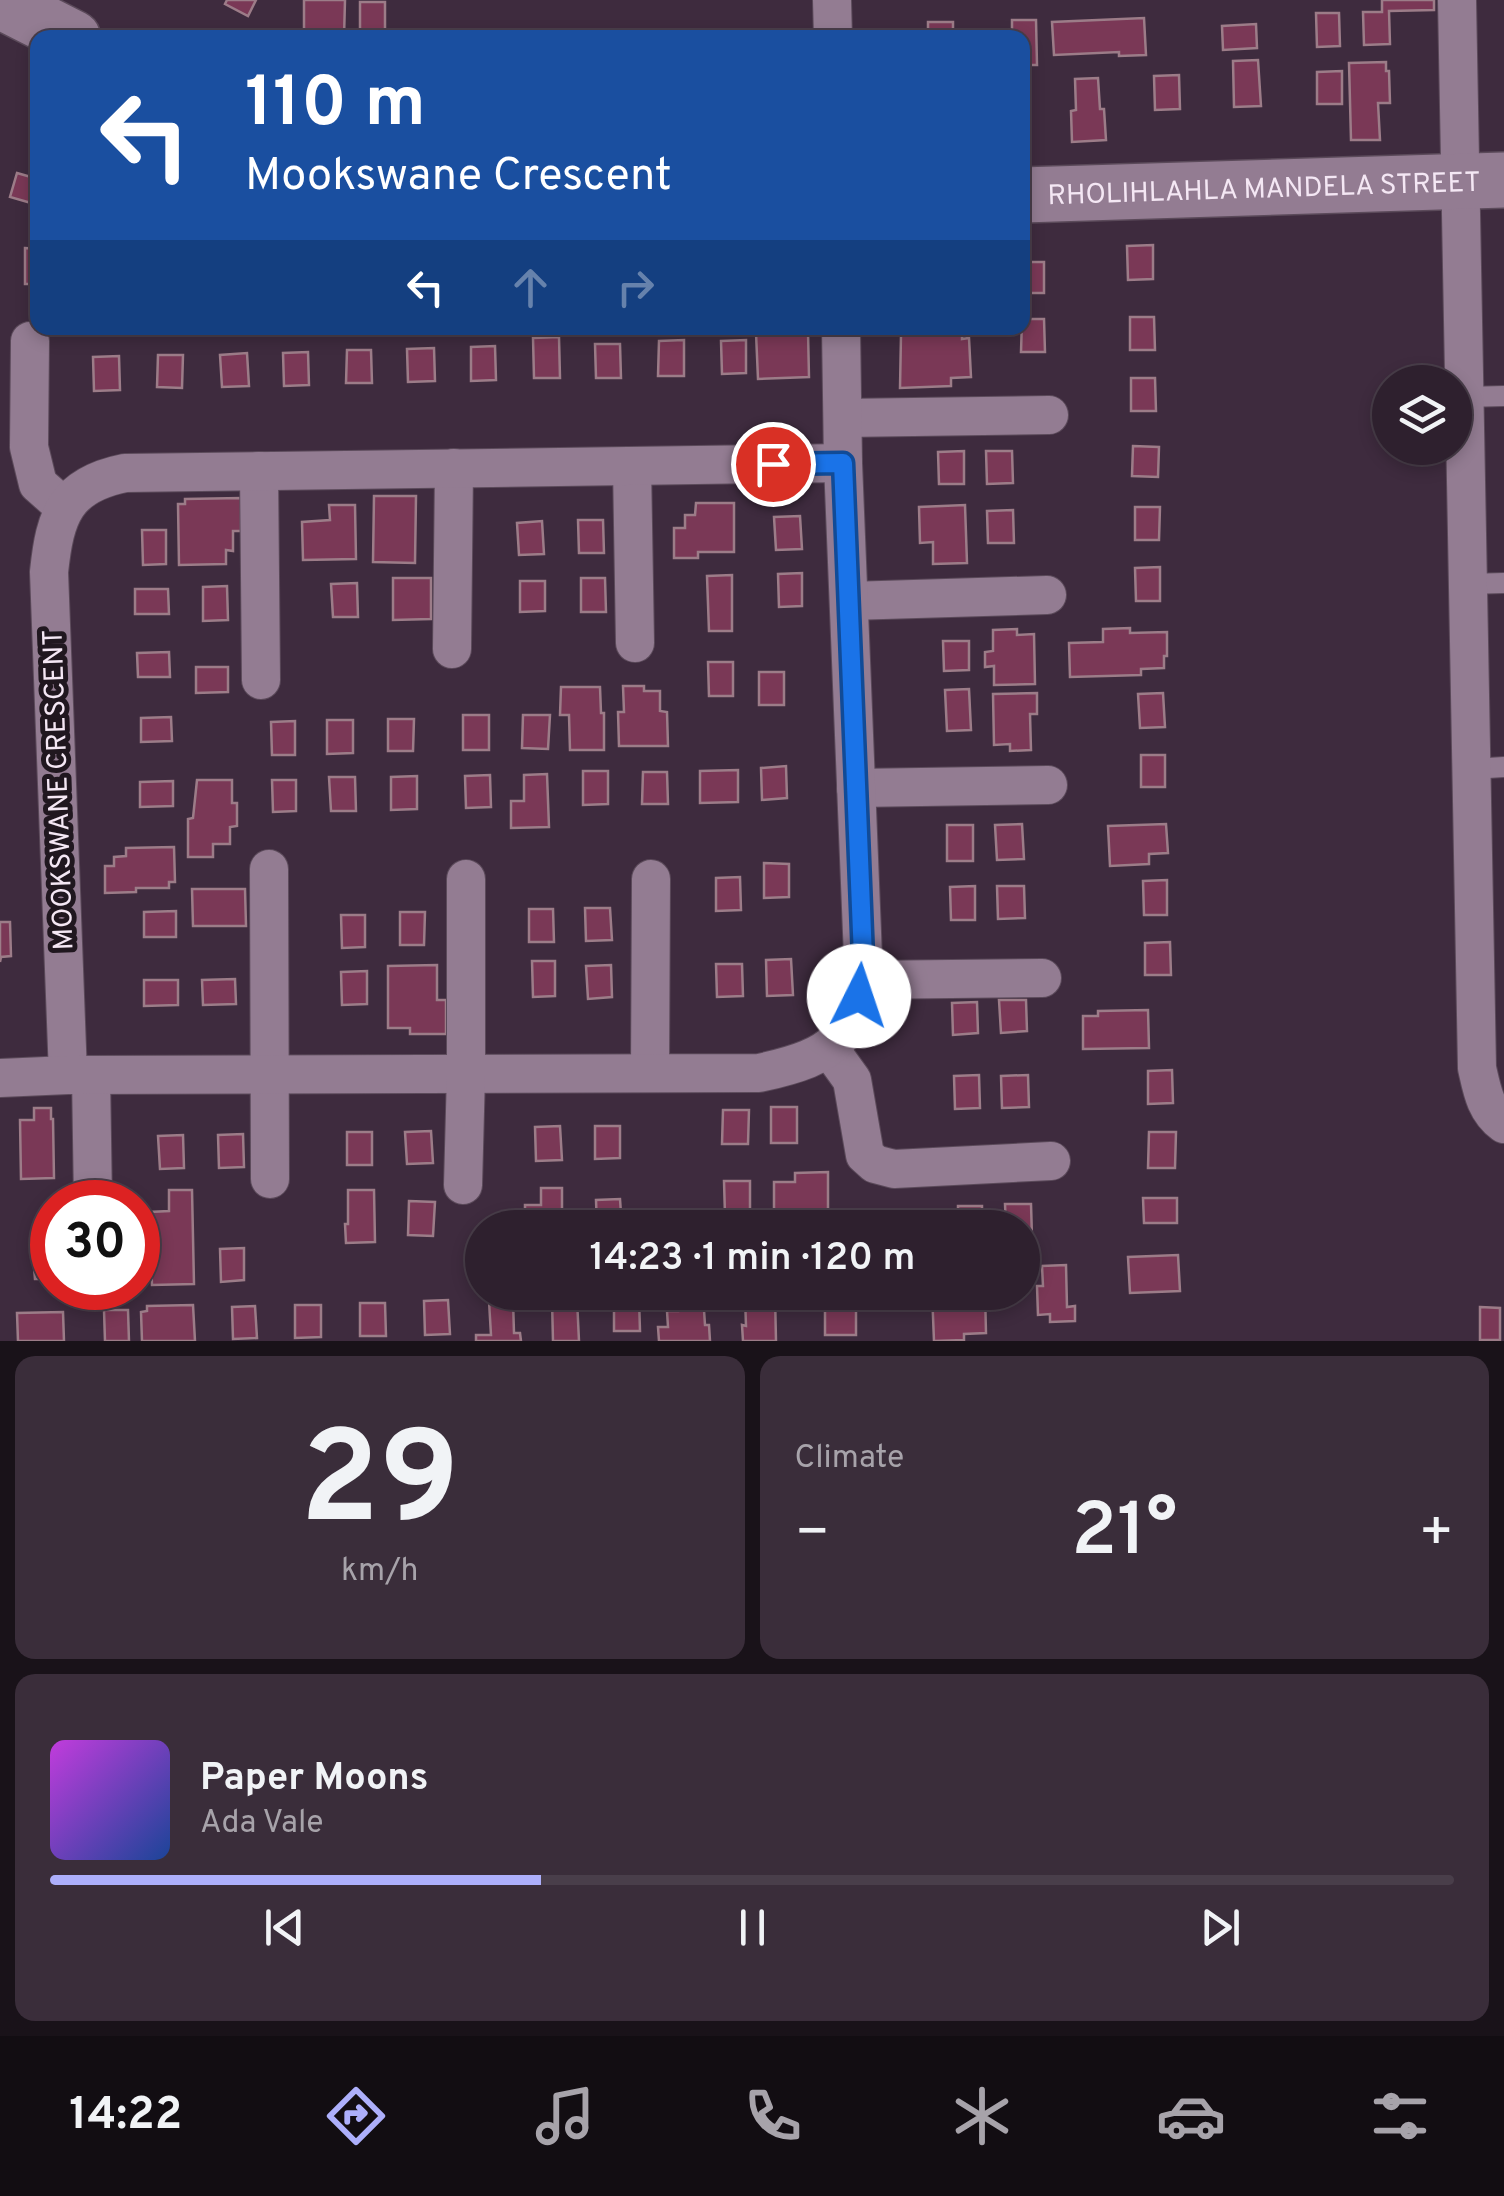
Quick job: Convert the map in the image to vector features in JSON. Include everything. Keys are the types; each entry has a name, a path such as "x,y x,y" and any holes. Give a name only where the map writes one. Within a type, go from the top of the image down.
{"street":[{"path":"832,0 834,30"},
{"path":"1457,0 1483,180 1469,365"},
{"path":"0,1 57,30"},
{"name":"RHOLIHLAHLA MANDELA STREET","path":"1030,195 1483,180"},
{"path":"0,1078 759,1072 794,1065 829,1048 848,1027 859,996 863,957 841,335"},
{"path":"30,341 29,447 38,484 64,508 83,489 102,478 126,473 843,463"},
{"path":"842,418 1049,415"},
{"path":"1472,453 1486,584 1488,768 1477,1068 1484,1098 1504,1124"},
{"path":"632,466 635,643"},
{"path":"452,649 454,468"},
{"path":"259,471 262,680"},
{"name":"MOOKSWANE CRESCENT","path":"64,508 52,535 48,572 80,1075 92,1180"},
{"path":"849,601 1047,595"},
{"path":"856,788 1048,785"},
{"path":"269,869 270,1179"},
{"path":"650,878 650,1073"},
{"path":"463,1186 466,879"},
{"path":"861,980 1042,978"},
{"path":"829,1048 852,1080 864,1155 875,1164 894,1168 1051,1162"}],"lane":[{"path":"1472,397 1504,396"}],"building":[{"path":"227,0 256,0 248,16 225,4"},
{"path":"304,0 345,0 344,30 304,30"},
{"path":"1382,0 1434,0 1434,10 1389,11 1390,44 1364,45 1363,12 1382,12"},
{"path":"360,2 385,2 385,30 360,30"},
{"path":"1316,13 1339,13 1340,46 1317,47"},
{"path":"1144,18 1146,55 1054,55 1052,22"},
{"path":"1012,20 1036,20 1037,65 1030,65 1030,30 1012,30"},
{"path":"928,22 953,22 953,30 928,30"},
{"path":"1256,24 1257,48 1223,50 1222,26"},
{"path":"1258,60 1261,106 1234,107 1233,61"},
{"path":"1386,62 1390,103 1378,103 1380,140 1351,140 1349,63"},
{"path":"1342,71 1342,104 1317,104 1317,72"},
{"path":"1179,75 1180,109 1155,110 1154,76"},
{"path":"1098,78 1106,140 1072,142 1075,79"},
{"path":"17,173 30,177 30,203 10,197"},
{"path":"1153,245 1153,279 1128,280 1127,246"},
{"path":"25,248 30,248 30,284 25,284"},
{"path":"1030,262 1044,262 1044,293 1030,293"},
{"path":"1130,317 1154,317 1155,350 1130,350"},
{"path":"1030,319 1044,319 1045,352 1021,352 1022,335 1030,335"},
{"path":"756,335 808,335 809,377 758,379"},
{"path":"901,335 969,338 971,377 951,378 951,386 900,388"},
{"path":"559,337 560,378 534,378 533,338"},
{"path":"684,340 684,376 658,376 659,341"},
{"path":"746,340 746,373 722,374 721,341"},
{"path":"595,344 620,344 621,378 596,378"},
{"path":"495,346 496,380 471,381 471,347"},
{"path":"434,348 435,381 408,382 407,349"},
{"path":"347,350 371,350 372,383 346,383"},
{"path":"308,352 309,385 284,386 283,353"},
{"path":"247,353 249,386 222,387 220,355"},
{"path":"158,355 183,355 182,388 157,387"},
{"path":"119,356 120,390 94,391 93,357"},
{"path":"1131,378 1155,378 1156,411 1131,411"},
{"path":"1133,446 1159,447 1158,477 1132,476"},
{"path":"964,451 964,484 939,484 938,452"},
{"path":"986,451 1012,451 1013,483 987,484"},
{"path":"374,496 416,496 415,563 373,562"},
{"path":"241,498 241,531 233,531 233,551 226,550 226,564 179,565 178,504 185,504 185,499"},
{"path":"696,503 734,503 734,552 698,552 698,558 674,558 674,528 685,528 685,515 695,515"},
{"path":"329,505 355,505 356,559 303,560 302,522 330,520"},
{"path":"965,505 967,563 933,564 933,542 920,543 919,507"},
{"path":"1135,507 1160,507 1159,540 1135,540"},
{"path":"1013,510 1014,543 988,543 987,511"},
{"path":"800,516 802,549 776,550 774,517"},
{"path":"578,520 603,520 604,553 579,553"},
{"path":"542,521 544,554 519,555 517,523"},
{"path":"142,530 166,530 166,564 143,565"},
{"path":"1160,567 1160,601 1136,601 1135,568"},
{"path":"802,573 802,606 779,607 778,574"},
{"path":"732,575 732,631 709,631 707,576"},
{"path":"393,578 431,578 431,619 393,620"},
{"path":"581,578 605,578 606,612 581,612"},
{"path":"520,581 545,581 545,611 520,612"},
{"path":"357,583 358,617 333,617 331,584"},
{"path":"227,586 228,620 203,621 203,587"},
{"path":"135,589 168,589 169,614 135,614"},
{"path":"1130,628 1130,633 1167,632 1164,668 1141,669 1141,675 1070,677 1069,643 1103,642 1103,629"},
{"path":"1017,629 1017,635 1034,634 1035,684 994,685 994,666 985,667 985,652 993,651 993,630"},
{"path":"943,641 969,641 969,670 944,671"},
{"path":"169,652 170,677 138,677 137,653"},
{"path":"708,662 733,662 733,696 709,696"},
{"path":"196,667 228,667 228,692 196,693"},
{"path":"759,672 784,672 784,705 759,705"},
{"path":"623,686 660,691 660,711 667,712 668,746 619,746 618,712 624,712"},
{"path":"561,687 600,687 604,750 570,750 569,715 560,715"},
{"path":"969,689 971,730 947,731 945,690"},
{"path":"1037,693 1037,714 1030,714 1031,750 1010,751 1010,744 994,745 993,694"},
{"path":"1163,693 1165,727 1140,728 1138,694"},
{"path":"463,715 489,715 489,750 463,750"},
{"path":"523,715 550,715 548,749 522,748"},
{"path":"171,717 172,741 141,742 141,718"},
{"path":"388,719 414,719 413,751 388,751"},
{"path":"327,720 353,720 353,753 327,754"},
{"path":"295,721 295,755 272,755 271,722"},
{"path":"1141,755 1165,755 1165,787 1141,787"},
{"path":"786,766 787,798 762,800 761,768"},
{"path":"738,770 738,802 700,803 700,771"},
{"path":"583,771 608,771 608,804 583,805"},
{"path":"643,772 667,772 668,804 642,804"},
{"path":"547,774 549,827 511,828 511,801 524,801 524,775"},
{"path":"490,775 491,807 466,808 465,776"},
{"path":"417,776 417,809 391,810 391,777"},
{"path":"329,777 355,777 356,811 331,811"},
{"path":"197,780 232,780 232,803 237,803 237,826 230,827 230,844 213,844 213,857 188,857 188,819 193,818"},
{"path":"272,780 296,780 296,811 273,812"},
{"path":"173,781 173,806 140,807 140,782"},
{"path":"1022,824 1024,859 997,860 995,825"},
{"path":"1166,824 1168,853 1149,854 1149,864 1110,866 1108,826"},
{"path":"947,825 973,825 973,861 947,861"},
{"path":"174,847 175,882 169,882 169,888 105,893 105,866 114,866 114,857 126,856 126,848"},
{"path":"764,863 789,864 789,897 764,898"},
{"path":"740,877 741,910 716,911 716,878"},
{"path":"1167,880 1167,915 1144,915 1143,881"},
{"path":"975,886 975,920 951,920 950,887"},
{"path":"997,886 1024,886 1025,918 998,919"},
{"path":"192,889 245,889 246,926 193,926"},
{"path":"585,908 610,908 612,940 586,941"},
{"path":"529,909 553,909 554,942 529,942"},
{"path":"176,911 176,937 144,937 144,912"},
{"path":"400,912 425,912 424,945 400,945"},
{"path":"341,915 365,915 365,947 342,948"},
{"path":"0,922 10,922 11,956 1,957 0,962"},
{"path":"1170,942 1171,975 1145,975 1145,943"},
{"path":"791,959 793,995 767,996 766,960"},
{"path":"532,961 555,961 555,996 533,997"},
{"path":"716,964 742,964 743,996 717,997"},
{"path":"437,965 437,1000 446,1000 446,1034 410,1034 410,1028 388,1028 388,966"},
{"path":"611,965 612,997 588,999 586,966"},
{"path":"367,971 367,1004 342,1005 341,972"},
{"path":"235,979 236,1004 203,1005 202,980"},
{"path":"144,980 178,980 178,1005 144,1006"},
{"path":"999,1000 1026,1000 1027,1031 1001,1033"},
{"path":"977,1002 978,1033 953,1035 952,1003"},
{"path":"1148,1010 1149,1048 1083,1049 1083,1016 1098,1016 1098,1011"},
{"path":"1172,1070 1173,1103 1148,1104 1148,1071"},
{"path":"979,1075 980,1108 955,1109 954,1076"},
{"path":"1028,1075 1029,1107 1002,1108 1001,1076"},
{"path":"771,1107 797,1107 797,1143 771,1143"},
{"path":"34,1108 51,1108 54,1178 21,1179 20,1120 34,1120"},
{"path":"723,1110 749,1110 748,1144 722,1144"},
{"path":"560,1126 562,1160 536,1161 535,1127"},
{"path":"595,1126 620,1126 620,1158 595,1159"},
{"path":"431,1131 433,1163 407,1164 405,1132"},
{"path":"347,1132 372,1132 372,1165 347,1165"},
{"path":"1149,1132 1176,1132 1175,1168 1148,1168"},
{"path":"243,1134 244,1167 219,1168 218,1135"},
{"path":"183,1135 184,1168 160,1169 158,1136"},
{"path":"828,1172 828,1210 774,1210 774,1182 795,1182 795,1173"},
{"path":"724,1181 750,1181 750,1210 725,1210"},
{"path":"541,1188 562,1188 562,1210 525,1210 525,1205 541,1205"},
{"path":"169,1190 192,1190 194,1284 160,1285 160,1211 169,1211"},
{"path":"348,1190 374,1190 375,1242 346,1243"},
{"path":"1143,1198 1177,1198 1177,1223 1144,1223"},
{"path":"620,1199 621,1210 596,1210 596,1200"},
{"path":"409,1201 435,1202 433,1236 408,1235"},
{"path":"1005,1204 1031,1204 1031,1210 1005,1210"},
{"path":"958,1206 982,1206 982,1210 958,1210"},
{"path":"244,1248 244,1280 221,1282 220,1249"},
{"path":"1178,1255 1180,1291 1130,1293 1128,1257"},
{"path":"1066,1265 1067,1307 1075,1306 1075,1321 1050,1322 1050,1314 1038,1315 1042,1266"},
{"path":"448,1300 450,1334 425,1335 424,1301"},
{"path":"360,1303 385,1303 386,1336 360,1336"},
{"path":"193,1305 195,1341 142,1341 141,1312 160,1310 160,1306"},
{"path":"295,1305 321,1305 321,1337 295,1338"},
{"path":"255,1306 257,1338 233,1339 232,1307"},
{"path":"1480,1307 1500,1308 1500,1340 1480,1340"},
{"path":"104,1310 128,1310 129,1341 105,1341"},
{"path":"490,1310 513,1310 514,1333 520,1333 521,1341 476,1341 476,1335 491,1335"},
{"path":"552,1310 578,1310 579,1341 553,1341"},
{"path":"614,1310 639,1310 640,1331 614,1331"},
{"path":"704,1310 710,1341 659,1341 658,1327 668,1327 667,1311"},
{"path":"745,1310 775,1310 776,1341 743,1341 742,1325 746,1326"},
{"path":"825,1310 856,1310 856,1335 825,1335"},
{"path":"933,1310 985,1310 986,1333 964,1334 964,1340 934,1341"},
{"path":"63,1312 64,1341 18,1341 17,1313"}],"route":[{"path":"773,464 843,463 863,957 859,996"}]}
